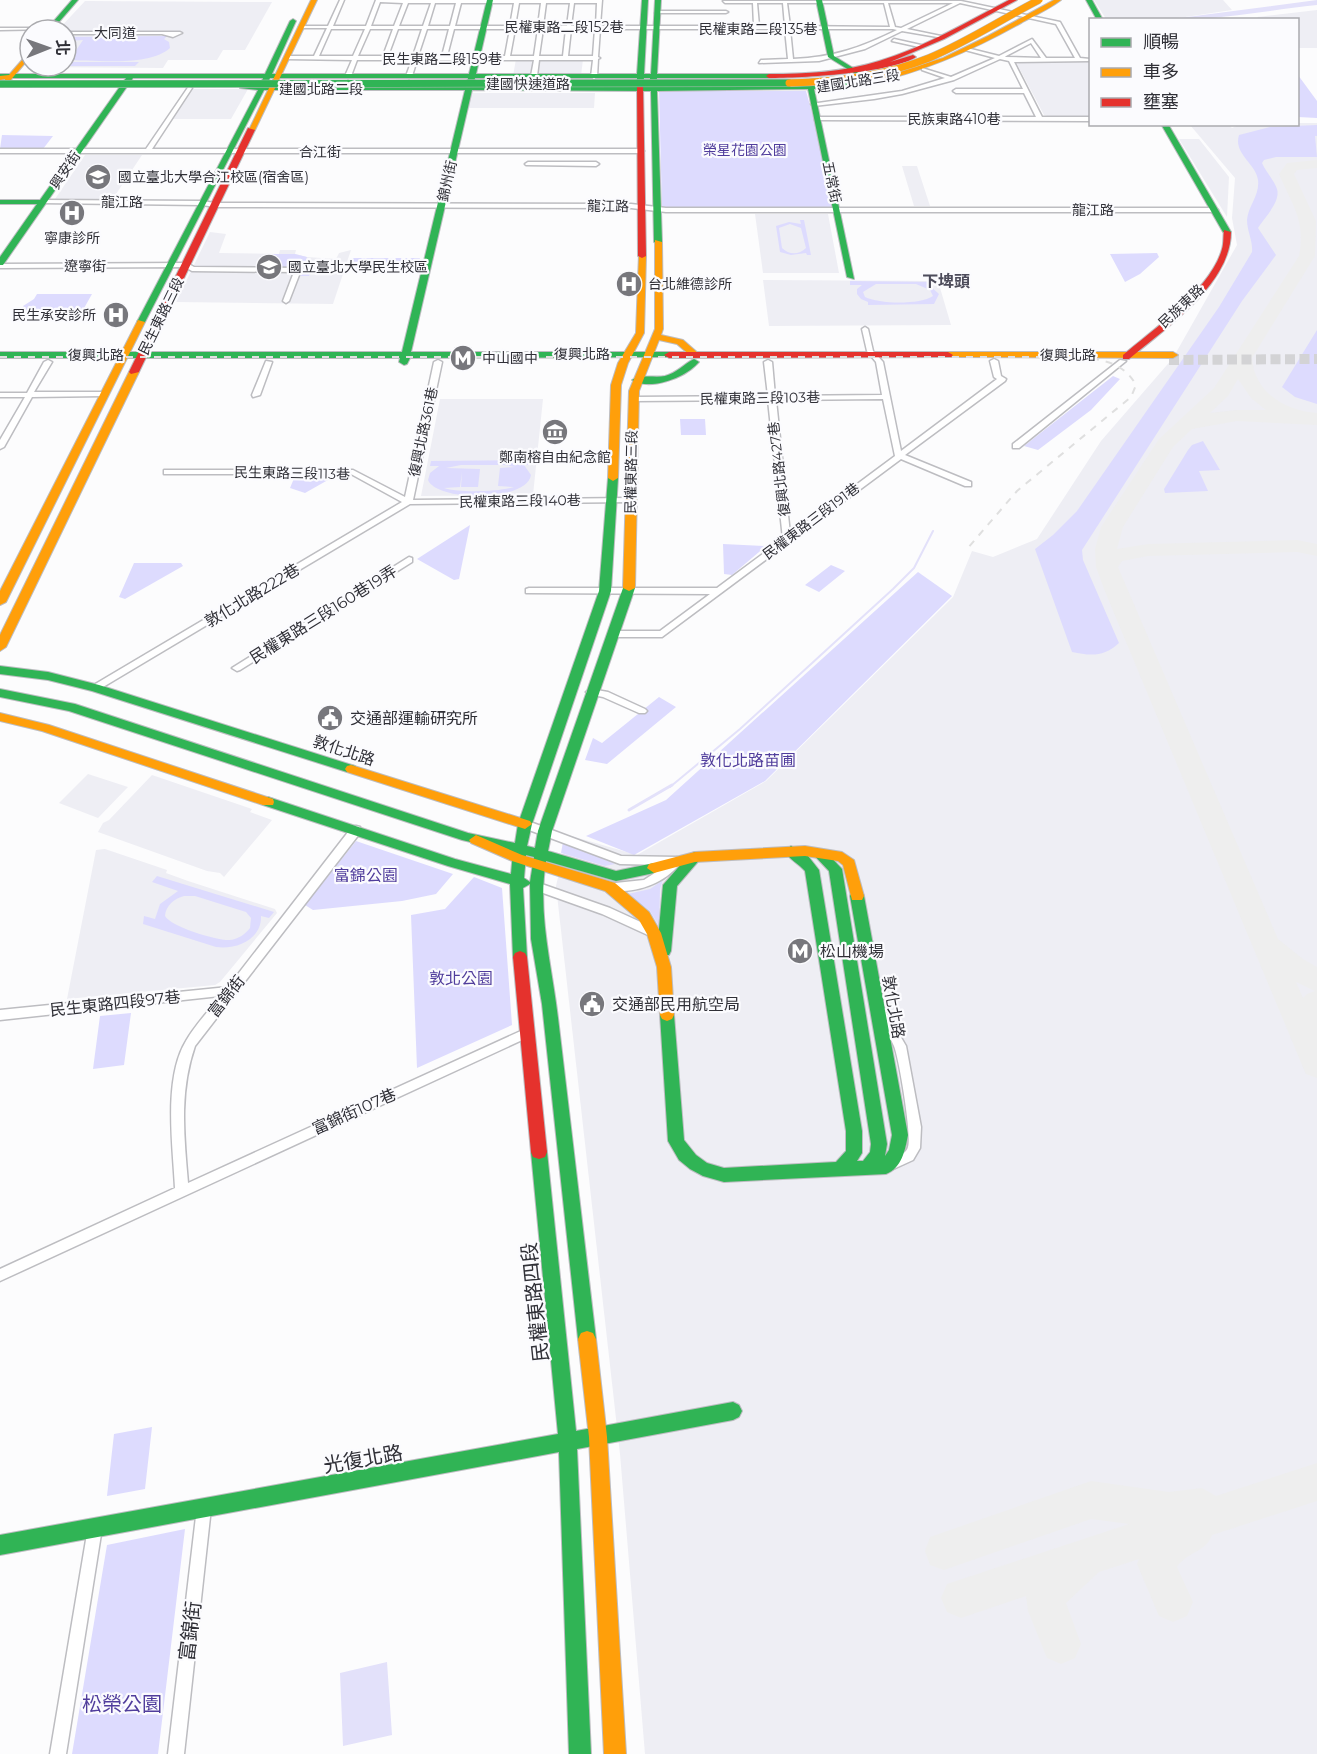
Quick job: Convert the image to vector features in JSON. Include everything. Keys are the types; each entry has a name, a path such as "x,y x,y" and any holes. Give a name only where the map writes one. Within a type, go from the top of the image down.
{"main road":[{"path":"59,18 75,0"},
{"path":"270,83 304,0"},
{"path":"270,83 288,58 315,0"},
{"path":"637,380 672,378 686,371 694,358 680,342 658,337 655,93 647,83 650,28 645,0"},
{"name":"建國快速道路","path":"1,82 33,84 299,82 783,84 833,81 886,72 926,59 1039,0"},
{"name":"建國北路三段","path":"647,83 801,75 853,69 896,58 996,10 1058,0"},
{"path":"1080,0 1091,18"},
{"path":"1089,0 1099,18"},
{"name":"錦州街","path":"405,358 490,1"},
{"path":"819,1 831,57 871,81"},
{"path":"853,69 891,64 1024,5"},
{"name":"建國快速道路","path":"1,82 780,82 820,80 878,70 914,60 1024,5"},
{"name":"建國北路三段","path":"647,83 811,88 871,81 924,69 943,58 967,49 1024,5"},
{"path":"650,28 657,6"},
{"path":"1,82 18,66"},
{"name":"建國北路二段","path":"127,82 189,88 348,76 409,76 470,82 534,76 597,83"},
{"name":"建國北路二段","path":"1,82 647,83"},
{"name":"興安街","path":"0,265 127,82"},
{"path":"299,82 597,83"},
{"name":"民生東路三段","path":"0,602 170,265 209,204 270,83"},
{"name":"民權東路三段","path":"518,853 525,824 609,591 616,385 625,358 638,338 642,306 641,151 647,83"},
{"name":"五常街","path":"811,88 851,277"},
{"name":"民族東路","path":"1119,358 1201,289 1223,261 1228,250 1228,236 1155,126"},
{"name":"民族東路","path":"1165,126 1211,210"},
{"name":"龍江路","path":"0,202 43,202"},
{"name":"民生東路三段","path":"0,647 187,265 209,204"},
{"name":"民權東路三段","path":"538,859 591,692 629,591 634,399 637,380 658,337"},
{"path":"609,354 621,344 638,338"},
{"name":"復興北路","path":"141,359 405,358 609,354 625,358"},
{"name":"復興北路","path":"0,355 268,363 405,358 438,362 625,358 1119,358"},
{"name":"復興北路","path":"0,362 122,358"},
{"name":"復興北路","path":"694,358 768,362 875,358 994,361 1119,358"},
{"path":"1119,358 1171,358"},
{"name":"敦化北路","path":"0,670 48,676 95,688 525,824"},
{"name":"敦化北路","path":"0,693 70,707 476,840 538,859 600,873 616,876 632,874 695,857 791,851 818,852 842,857 849,863 853,873 900,1135 899,1150 895,1159 886,1167 724,1175 708,1172 683,1155 676,1142 674,1127 664,967 665,925 670,885 695,857"},
{"path":"0,717 45,728 450,862 536,886"},
{"path":"791,851 803,859 812,870 854,1131 856,1152 850,1162 839,1170"},
{"path":"818,852 835,868 879,1144 878,1154 867,1168"},
{"name":"民權東路四段","path":"518,853 515,905 568,1442 580,1754"},
{"path":"538,859 536,886 544,980 549,1004 598,1437 615,1754"},
{"name":"敦化北路","path":"538,859 610,887 644,916 654,933 664,967"},
{"name":"光復北路","path":"0,1545 733,1411"}],"street":[{"path":"315,59 342,0"},
{"path":"348,76 379,1 600,1 597,83"},
{"path":"385,58 406,1"},
{"path":"409,76 423,28 434,1"},
{"path":"444,58 459,1"},
{"path":"534,76 544,1"},
{"path":"726,29 725,1 960,1 996,10 1024,5 1058,23 1078,60"},
{"path":"885,1 893,28"},
{"path":"760,62 831,57 863,48 907,29 960,1"},
{"path":"507,59 517,2"},
{"path":"565,58 572,2"},
{"path":"755,2 757,29"},
{"path":"784,2 791,61"},
{"path":"657,6 726,12"},
{"name":"民權東路二段152巷","path":"301,27 598,26 650,28"},
{"name":"民權東路二段135巷","path":"650,28 893,28 907,29 941,38"},
{"path":"0,29 18,29"},
{"name":"大同道","path":"78,33 173,36 187,33"},
{"path":"894,40 916,52"},
{"path":"814,104 888,96 925,88 1002,58 1032,40 1044,60"},
{"path":"967,49 1011,60 1089,60"},
{"name":"民生東路二段159巷","path":"288,58 597,58"},
{"path":"1011,60 1040,119"},
{"path":"924,69 952,79"},
{"path":"148,151 189,88"},
{"path":"956,91 1026,91"},
{"name":"民族東路410巷","path":"817,119 1089,119"},
{"name":"合江街","path":"0,151 641,151"},
{"path":"528,164 596,164"},
{"name":"龍江路","path":"43,202 838,211 1211,210"},
{"name":"遼寧街","path":"0,265 187,265 192,269 298,270 286,301"},
{"path":"865,329 886,397 898,455 968,484"},
{"name":"民族東路","path":"1016,446 1119,358"},
{"name":"民權東路三段191巷","path":"613,634 662,634 1002,379 998,377 994,361"},
{"path":"0,447 48,362"},
{"name":"復興北路361巷","path":"408,502 438,362"},
{"name":"復興北路427巷","path":"768,362 787,540"},
{"path":"256,395 268,363"},
{"path":"0,395 104,394"},
{"name":"民權東路三段103巷","path":"634,399 886,397"},
{"name":"民生東路三段113巷","path":"167,472 354,472 408,502"},
{"name":"民權東路三段140巷","path":"408,502 631,500"},
{"name":"敦化北路222巷","path":"95,688 408,502"},
{"name":"民權東路三段160巷19弄","path":"237,668 409,560"},
{"path":"529,591 721,589"},
{"path":"591,692 605,694 642,711"},
{"name":"敦化北路","path":"525,824 620,860 677,861"},
{"name":"富錦街","path":"182,1192 176,1100 178,1079 190,1044 229,991 356,831"},
{"name":"敦化北路","path":"610,887 642,886 660,878 677,861"},
{"path":"536,886 606,911 654,933"},
{"name":"民生東路四段97巷","path":"0,1015 229,991"},
{"name":"富錦街107巷","path":"0,1275 527,1033"},
{"name":"富錦街","path":"176,1754 204,1508"},
{"path":"58,1754 95,1528"}],"shaded area":[{"path":"1094,0 1223,0 1232,10 1179,18 1105,18"},
{"path":"1317,0 1317,5 1227,16 1180,18"},
{"path":"85,1 272,2 245,50 223,50 217,60 168,60 163,68 78,67 78,18 69,18"},
{"path":"1317,10 1317,48 1299,48 1299,18 1257,17"},
{"path":"516,59 583,59 581,76 513,76"},
{"path":"1022,62 1089,62 1089,117 1044,115 1017,64"},
{"path":"192,89 248,89 231,119 173,119"},
{"path":"470,93 595,93 594,108 467,108"},
{"path":"1299,123 1317,123 1317,1754 645,1754 620,1454 556,886 568,835 637,855 766,781 953,597 972,551 993,557 1037,539 1101,441 1173,358 1237,245 1232,218 1235,178 1191,126 1230,126 1232,128 1236,126 1299,126"},
{"path":"1179,139 1199,139 1229,177 1227,217"},
{"name":"國立臺北大學合江校區(宿舍區)","path":"85,155 142,155 112,200 55,199"},
{"path":"902,166 917,166 930,206 914,206"},
{"path":"755,214 828,214 839,273 763,273"},
{"name":"國立臺北大學民生校區","path":"210,232 226,234 219,253 279,254 280,250 296,250 295,254 307,257 336,259 339,253 351,250 333,304 176,302"},
{"path":"763,280 938,281 951,325 769,326"},
{"name":"中山國中","path":"440,399 543,399 533,495 421,496"},
{"path":"88,774 128,787 98,818 59,803"},
{"path":"152,775 252,809 250,812 272,820 224,877 220,873 207,871 98,832 103,823 109,820"},
{"path":"105,849 167,870 166,873 188,881 275,909 277,913 220,982 215,985 67,999 96,850"},
{"path":"387,1662 392,1735 343,1746 340,1673"}],"green space":[{"path":"167,36 164,39 169,42 170,48 161,54 135,60 78,60 78,48 83,40 78,40 78,37"},
{"path":"78,62 139,62 135,66 78,66"},
{"path":"1299,76 1317,101 1317,118 1299,117"},
{"name":"榮星花園公園","path":"659,91 806,91 832,208 662,208"},
{"path":"1317,125 1317,136 1315,136 1317,157 1276,157 1264,160 1262,163 1276,186 1278,194 1258,228 1276,255 1242,301 1082,550 1083,560 1119,643 1103,653 1072,652 1035,549 1077,511 1219,307 1252,252 1247,220 1257,191 1258,180 1253,168 1239,148 1239,135 1270,127"},
{"path":"2,135 53,136 43,149 0,149"},
{"path":"800,220 804,220 811,255 806,253 791,255 780,252 776,226 789,222 801,224","holes":["790,224 801,228 806,248 797,253 791,253 782,248 779,228"]},
{"path":"1157,253 1159,257 1140,274 1125,282 1110,254"},
{"path":"272,254 295,254 307,257 305,263 300,263 298,269 312,269 309,276 295,276 298,271 266,270"},
{"path":"352,258 420,258 417,271 349,270"},
{"path":"850,281 935,282 929,285 939,294 934,304 868,305 868,302 857,294 857,289 862,285 850,285","holes":["876,284 916,284 930,290 933,296 919,301 889,302 865,297 863,292"]},
{"path":"37,294 92,294 78,319 22,319 26,311 23,306 34,299"},
{"path":"1317,330 1317,404 1295,397 1282,387"},
{"path":"1113,376 1120,379 1091,410 1038,450 1024,446"},
{"path":"680,419 705,419 706,435 681,435"},
{"path":"1203,441 1220,470 1199,471 1208,491 1165,493 1164,489 1188,450 1192,445"},
{"path":"537,460 536,465 524,465 531,475 526,484 499,494 481,496 447,492 435,487 428,480 430,473 439,466 430,466 431,461","holes":["461,465 515,467 500,468 498,486 514,487 479,491 444,488 460,487 462,472 461,487 478,487 480,469 446,468"]},
{"path":"295,476 335,476 305,493 290,488"},
{"path":"470,525 459,579 454,580 417,559"},
{"path":"723,544 766,546 732,575 724,574"},
{"path":"134,563 181,563 183,566 125,599 119,597"},
{"path":"831,565 845,571 819,592 805,585"},
{"name":"敦化北路苗圃","path":"918,572 952,596 765,781 634,855 586,836 666,800"},
{"path":"659,697 676,707 607,764 585,760 593,738 602,743"},
{"name":"富錦公園","path":"356,841 453,874 436,894 402,901 313,910 305,905"},
{"path":"563,842 615,864 605,866 561,853"},
{"path":"157,876 274,912 269,918 261,916 257,931 247,941 232,947 216,947 143,924 144,916 155,919 160,904 178,891 152,882","holes":["184,896 195,896 246,912 251,918 250,928 239,937 224,940 185,929 165,916 167,909 174,901"]},
{"name":"敦北公園","path":"474,877 502,888 512,1025 417,1068 411,915 445,909"},
{"path":"663,880 660,889 659,926 650,911 628,894 650,889"},
{"path":"131,1013 124,1065 93,1069 100,1016"},
{"path":"152,1427 145,1489 107,1496 114,1434"},
{"name":"松榮公園","path":"185,1529 158,1754 72,1754 107,1545"}],"waterway":[{"path":"670,787 740,729 893,589 914,568 933,531"},
{"path":"629,810 672,785"}],"taxiway":[{"path":"1107,567 1106,549 1112,527 1166,443 1221,392 1307,256 1310,242 1308,221 1286,174 1292,166 1317,164"},
{"path":"1243,358 1246,377 1258,394 1274,407 1291,415"},
{"path":"1190,424 1205,419 1237,415 1317,419"},
{"path":"1107,567 1114,556 1148,550 1297,546 1317,550"},
{"path":"1107,567 1317,1065"},
{"path":"1268,947 1293,967 1317,980"},
{"path":"1306,1039 1309,1015 1317,1002"},
{"path":"961,1598 1317,1482"},
{"path":"944,1551 1091,1500 1169,1511 1202,1507"},
{"path":"1173,1602 1156,1564 1167,1548 1195,1531"},
{"path":"1061,1644 1048,1611 1045,1595 1084,1562"}],"tunnel":[{"path":"1169,360 1317,359"}],"railway":[{"path":"0,357 1067,357 1097,359 1115,365 1130,376 1136,385 1131,397 1017,491 967,549"}],"traffic: fast":[{"path":"59,18 75,0"},
{"path":"404,362 490,0"},
{"path":"640,83 645,0"},
{"path":"658,0 653,89 655,93 658,242"},
{"path":"819,0 831,57 856,72"},
{"path":"1089,0 1099,18"},
{"path":"141,322 262,88 293,21"},
{"path":"0,76 769,76"},
{"path":"0,263 131,76"},
{"path":"243,88 768,89 872,81"},
{"path":"0,84 789,83"},
{"path":"569,86 600,89"},
{"path":"811,89 851,277"},
{"path":"1165,126 1227,232"},
{"path":"0,202 43,202"},
{"path":"0,355 669,355"},
{"path":"637,380 676,376 694,362"},
{"path":"520,957 516,890 521,841 605,591 613,478"},
{"path":"587,1339 549,1004 538,939 537,874 545,831 629,588"},
{"path":"0,670 48,676 95,688 351,769"},
{"path":"0,693 71,707 467,837 538,853 600,873 616,876 654,868"},
{"path":"268,802 453,863 524,883"},
{"path":"791,851 803,859 812,870 854,1131 854,1153 839,1170"},
{"path":"818,852 835,869 879,1144 878,1154 867,1168"},
{"path":"664,951 670,885 695,857"},
{"path":"667,1015 676,1141 690,1160 708,1171 724,1175 886,1167 897,1153 900,1135 857,896"},
{"path":"539,1152 568,1442 580,1754"},
{"path":"0,1545 733,1411"}],"traffic: slow":[{"path":"251,130 314,0"},
{"path":"789,83 825,82 895,70 957,45 1039,0"},
{"path":"872,81 922,68 968,49 1058,0"},
{"path":"7,81 18,68"},
{"path":"0,78 12,76"},
{"path":"629,588 634,391 659,329 658,242"},
{"path":"613,478 616,385 623,363 640,333 642,256"},
{"path":"0,602 141,322"},
{"path":"658,337 680,342 694,354"},
{"path":"948,355 1173,355"},
{"path":"0,647 134,372"},
{"path":"0,717 45,728 268,802"},
{"path":"351,769 525,824"},
{"path":"476,840 517,858 610,887 644,916 654,933 664,967 667,1015"},
{"path":"654,868 695,857 805,851 842,857 849,863 857,896"},
{"path":"587,1339 598,1437 615,1754"}],"traffic: jam":[{"path":"769,76 834,72 883,62 927,44 1014,0"},
{"path":"855,69 900,62 913,57"},
{"path":"640,83 642,256"},
{"path":"134,372 251,130"},
{"path":"1126,357 1173,317 1207,282 1220,265 1227,248 1227,232"},
{"path":"669,355 948,355"},
{"path":"520,957 539,1152"}],"place":[{"name":"國立臺北大學合江校區(宿舍區)","path":"98,177"},
{"name":"寧康診所","path":"72,213"},
{"name":"國立臺北大學民生校區","path":"269,267"},
{"name":"台北維德診所","path":"629,284"},
{"name":"民生承安診所","path":"116,315"},
{"name":"中山國中","path":"463,358"},
{"name":"鄭南榕自由紀念館","path":"555,432"},
{"name":"交通部運輸研究所","path":"330,718"},
{"name":"松山機場","path":"800,951"},
{"name":"交通部民用航空局","path":"592,1004"}],"district":[{"name":"下埤頭","path":"946,281"}]}
